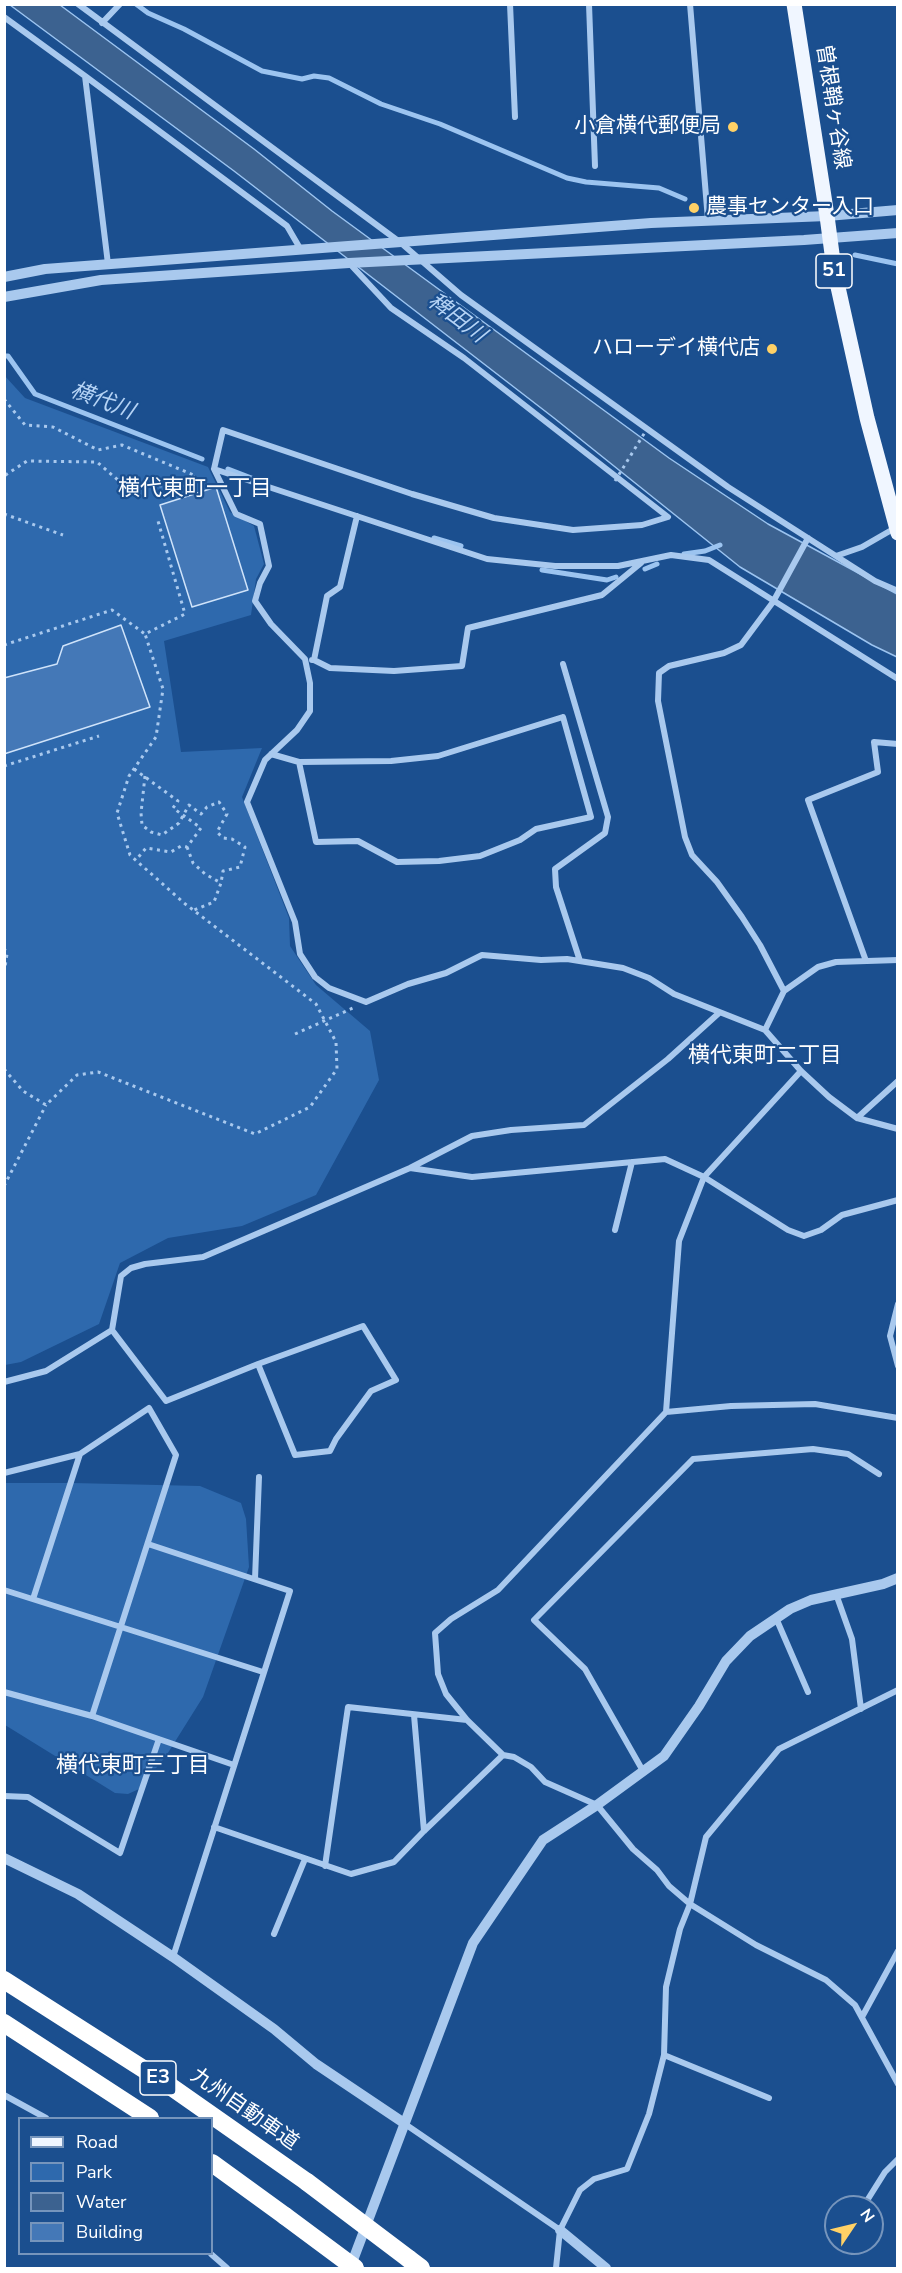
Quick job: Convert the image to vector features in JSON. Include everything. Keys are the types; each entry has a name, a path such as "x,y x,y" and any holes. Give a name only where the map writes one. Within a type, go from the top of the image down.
{"highway":[{"name":"九州自動車道","path":"4,1980 170,2086 307,2182 417,2265"},
{"name":"E3","path":"4,2023 148,2117"},
{"path":"213,2164 355,2268"}],"main road":[{"name":"曽根鞘ヶ谷線","path":"794,4 834,269 862,395 897,530"}],"street":[{"path":"78,4 102,24 401,243 461,295 728,487 874,581 897,591"},
{"path":"102,24 120,4"},
{"path":"510,4 515,117"},
{"path":"589,4 595,166"},
{"path":"690,4 708,220"},
{"path":"4,17 287,226 301,250"},
{"path":"85,76 108,264"},
{"path":"4,277 45,269 108,264 708,220 827,216 897,210"},
{"path":"4,297 101,280 486,256 830,239 897,233"},
{"path":"344,264 391,308 464,358 668,517 642,525 573,530 494,518 412,494 223,430 214,469 236,514 260,524 268,566 255,601 271,624 305,659 310,683 310,711 297,730 265,760 247,802 295,922 300,954 315,976 329,988 366,1002 408,984 446,973 482,955 580,961 623,968 649,978 674,994 765,1030 801,1071 856,1118 897,1129"},
{"path":"214,469 487,559 555,566 618,567 671,555 709,560 774,598 897,679"},
{"path":"314,660 327,596 340,587 357,516"},
{"path":"836,556 862,547 897,530"},
{"path":"784,991 760,945 742,917 717,882 692,855 685,837 658,701 659,673 669,666 723,653 741,645 774,598 808,538"},
{"path":"305,659 314,660 330,668 394,671 462,666 468,628 602,595 644,561"},
{"path":"563,664 608,818 605,833 555,869 556,887 580,961"},
{"path":"271,754 299,762 391,761 438,756 563,717 591,817 536,829 520,840 480,856 439,861 397,862 358,840 316,842 299,762"},
{"path":"866,961 808,800 878,772 874,742 897,744"},
{"path":"765,1030 784,991 818,967 836,962 897,960"},
{"path":"4,1382 46,1371 112,1330 122,1276 131,1268 145,1264 203,1257 410,1168 472,1136 511,1130 584,1125 668,1059 719,1013"},
{"path":"801,1071 704,1177 679,1241 666,1412 498,1590 451,1619 435,1633 438,1674 446,1694 467,1720 503,1755 514,1756 531,1767 545,1782 597,1805 633,1848 657,1870 669,1886 690,1904 756,1945 826,1980 855,2005 897,2084"},
{"path":"856,1118 897,1082"},
{"path":"410,1168 472,1177 665,1159 704,1177 788,1230 804,1236 821,1230 842,1215 897,1200"},
{"path":"615,1230 632,1162"},
{"path":"897,1304 890,1336 897,1366"},
{"path":"112,1330 166,1401 258,1364 363,1326 396,1380 371,1391 336,1439 330,1451 295,1455 258,1364"},
{"path":"666,1412 731,1406 815,1404 897,1418"},
{"path":"4,1463 6,1473 80,1454 149,1408 176,1455 92,1716"},
{"path":"643,1771 585,1669 534,1620 693,1459 813,1449 848,1454 879,1474"},
{"path":"33,1599 80,1454"},
{"path":"255,1579 259,1477"},
{"path":"148,1544 290,1590 173,1957"},
{"path":"350,2268 473,1943 543,1840 597,1805 663,1756 699,1706 726,1660 750,1636 790,1608 835,1593 883,1584 897,1578"},
{"path":"4,1590 263,1672"},
{"path":"835,1593 852,1639 861,1708"},
{"path":"776,1618 808,1692"},
{"path":"556,2268 560,2230 580,2190 594,2179 627,2169 650,2114 664,2055 666,1987 680,1929 690,1904 705,1837 779,1749 897,1690"},
{"path":"4,1692 92,1716 234,1765"},
{"path":"325,1866 348,1707 467,1720"},
{"path":"414,1715 424,1831"},
{"path":"4,1796 28,1797 120,1853 159,1739"},
{"path":"214,1827 351,1874 394,1862 503,1755"},
{"path":"5,1859 78,1894 173,1957 274,2029 316,2064 560,2230 606,2268"},
{"path":"274,1934 304,1859"},
{"path":"862,2017 897,1951"},
{"path":"664,2055 770,2098"},
{"path":"4,2095 44,2117"},
{"path":"870,2195 897,2159"},
{"path":"213,2255 227,2268"}],"path":[{"path":"4,399 25,425 53,427 98,450 122,445 196,476 179,488 119,481 97,462 27,461 4,476"},
{"path":"615,480 650,424"},
{"path":"4,514 63,535"},
{"path":"145,634 185,614 158,521"},
{"path":"4,645 112,610 145,634 162,689 156,737 129,776 117,813 130,855 194,910 316,1004 336,1042 337,1069 310,1107 255,1134 98,1072 77,1075 46,1105 4,1186"},
{"path":"4,766 99,736"},
{"path":"134,769 178,801 172,808 201,828 187,847"},
{"path":"145,776 142,825 150,832 162,835 178,823 189,805 201,814 207,807 219,802 226,814 217,832 223,838 232,839 245,847 240,867 223,871 214,902 194,910"},
{"path":"136,860 146,848 171,852 181,846 187,847"},
{"path":"187,847 193,863 205,874 221,883"},
{"path":"4,948 7,954 4,974"},
{"path":"295,1034 366,1002"},
{"path":"4,1069 23,1091 46,1105"}],"green space":[{"path":"4,375 25,398 208,467 230,512 254,526 264,564 256,579 251,615 164,641 181,752 262,748 242,797 289,918 290,946 316,985 370,1031 379,1080 316,1195 242,1226 168,1238 120,1263 99,1324 21,1362 5,1365"},
{"path":"4,1483 200,1486 241,1503 246,1519 249,1567 203,1697 166,1756 139,1789 128,1794 115,1793 5,1725"}],"water":[{"name":"稗田川","path":"10,5 60,5 254,149 332,211 669,458 768,524 897,594 897,657 872,645 740,567 554,418 234,171"}],"building":[{"path":"216,487 248,590 192,607 160,505"},
{"path":"121,625 150,707 4,754 4,678 57,664 63,646"}],"waterway":[{"path":"136,4 148,13 184,29 262,71 302,79 314,76 329,78 381,104 440,124 567,178 586,182 659,188 685,199"},
{"path":"855,255 898,264"},
{"name":"横代川","path":"4,356 8,356 35,394 202,459"},
{"name":"横代川","path":"228,469 254,479"},
{"name":"横代川","path":"434,538 461,546"},
{"name":"横代川","path":"684,554 705,551 720,545"},
{"name":"横代川","path":"645,569 657,564"},
{"name":"横代川","path":"542,570 607,580 616,577"}],"place":[{"name":"小倉横代郵便局","path":"733,127"},
{"name":"農事センター入口","path":"694,208"},
{"name":"ハローデイ横代店","path":"772,349"}],"district":[{"name":"横代東町一丁目","path":"195,490"},
{"name":"横代東町二丁目","path":"765,1057"},
{"name":"横代東町三丁目","path":"133,1767"}]}
